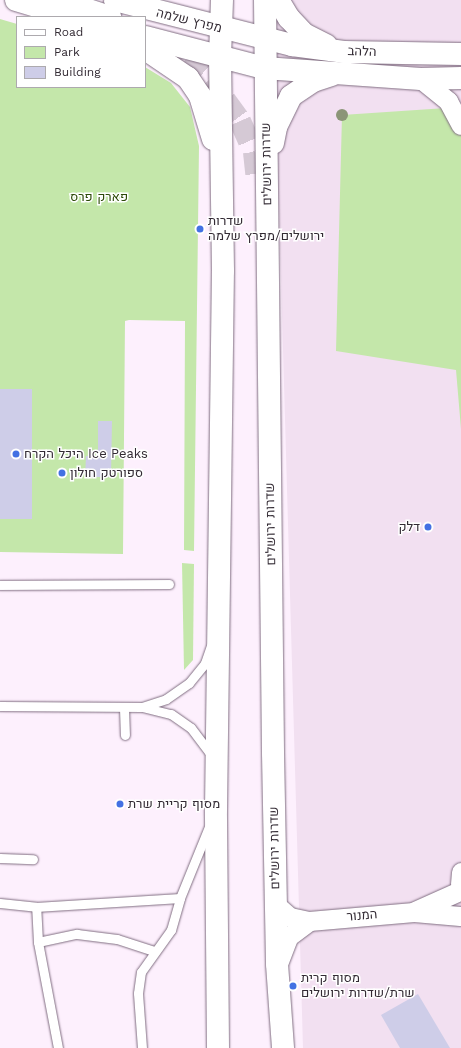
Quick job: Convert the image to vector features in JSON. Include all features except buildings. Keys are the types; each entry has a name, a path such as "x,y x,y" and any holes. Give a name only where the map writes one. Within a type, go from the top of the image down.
{"main road":[{"path":"16,0 70,16"},
{"path":"58,0 107,16"},
{"name":"מפרץ שלמה","path":"115,0 149,11 221,29 265,38"},
{"path":"149,11 168,0"},
{"path":"218,1047 216,810 219,620 222,185 220,57 222,0"},
{"name":"שדרות ירושלים","path":"264,0 264,68 268,204 270,507 277,964 283,1048"},
{"path":"278,0 304,34 318,43 344,52"},
{"name":"מפרץ שלמה","path":"146,37 264,68"},
{"name":"הלהב","path":"265,38 292,45 344,52 457,51"},
{"path":"146,50 188,78 200,96 209,118 222,185"},
{"name":"הלהב","path":"264,68 421,79 461,78"},
{"path":"268,204 271,151 276,126 288,101 298,89 337,73"},
{"path":"256,181 257,373 270,507"}],"street":[{"path":"421,79 448,101 461,125"},
{"path":"460,883 456,908 460,917"},
{"name":"המנור","path":"414,912 460,883"},
{"name":"המנור","path":"276,905 290,917 309,921 414,912 460,917"},
{"path":"277,964 288,937 309,921"}],"lane":[{"path":"0,585 169,584"},
{"path":"0,706 124,708 142,707 166,699 189,682 205,663 219,620"},
{"path":"142,707 171,714 186,725 217,763"},
{"path":"124,708 125,735"},
{"path":"142,1048 138,993 141,972 171,930 180,898 216,810"},
{"path":"0,858 33,859"},
{"path":"0,903 36,907 180,898"},
{"path":"36,907 38,942 58,1048"},
{"path":"38,942 77,934 117,939 155,951"}],"shaded area":[{"path":"273,0 461,0 461,1048 303,1048"}],"green space":[{"name":"פארק פרס","path":"0,19 16,24 16,88 146,88 146,68 171,83 190,107 199,146 194,551 184,550 185,321 129,320 125,321 123,554 0,552"},
{"path":"461,107 461,429 456,370 336,351 342,115"},
{"path":"182,563 194,564 193,660 184,670"}],"tunnel":[{"path":"162,43 186,59 209,80 240,121 254,152 257,181"}],"place":[{"name":"שדרות ירושלים/מפרץ שלמה","path":"200,229"},
{"name":"היכל הקרח Ice Peaks","path":"16,454"},
{"name":"ספורטק חולון","path":"62,473"},
{"name":"דלק","path":"428,527"},
{"name":"מסוף קריית שרת","path":"120,804"},
{"name":"מסוף קרית שרת/שדרות ירושלים","path":"293,986"}]}
